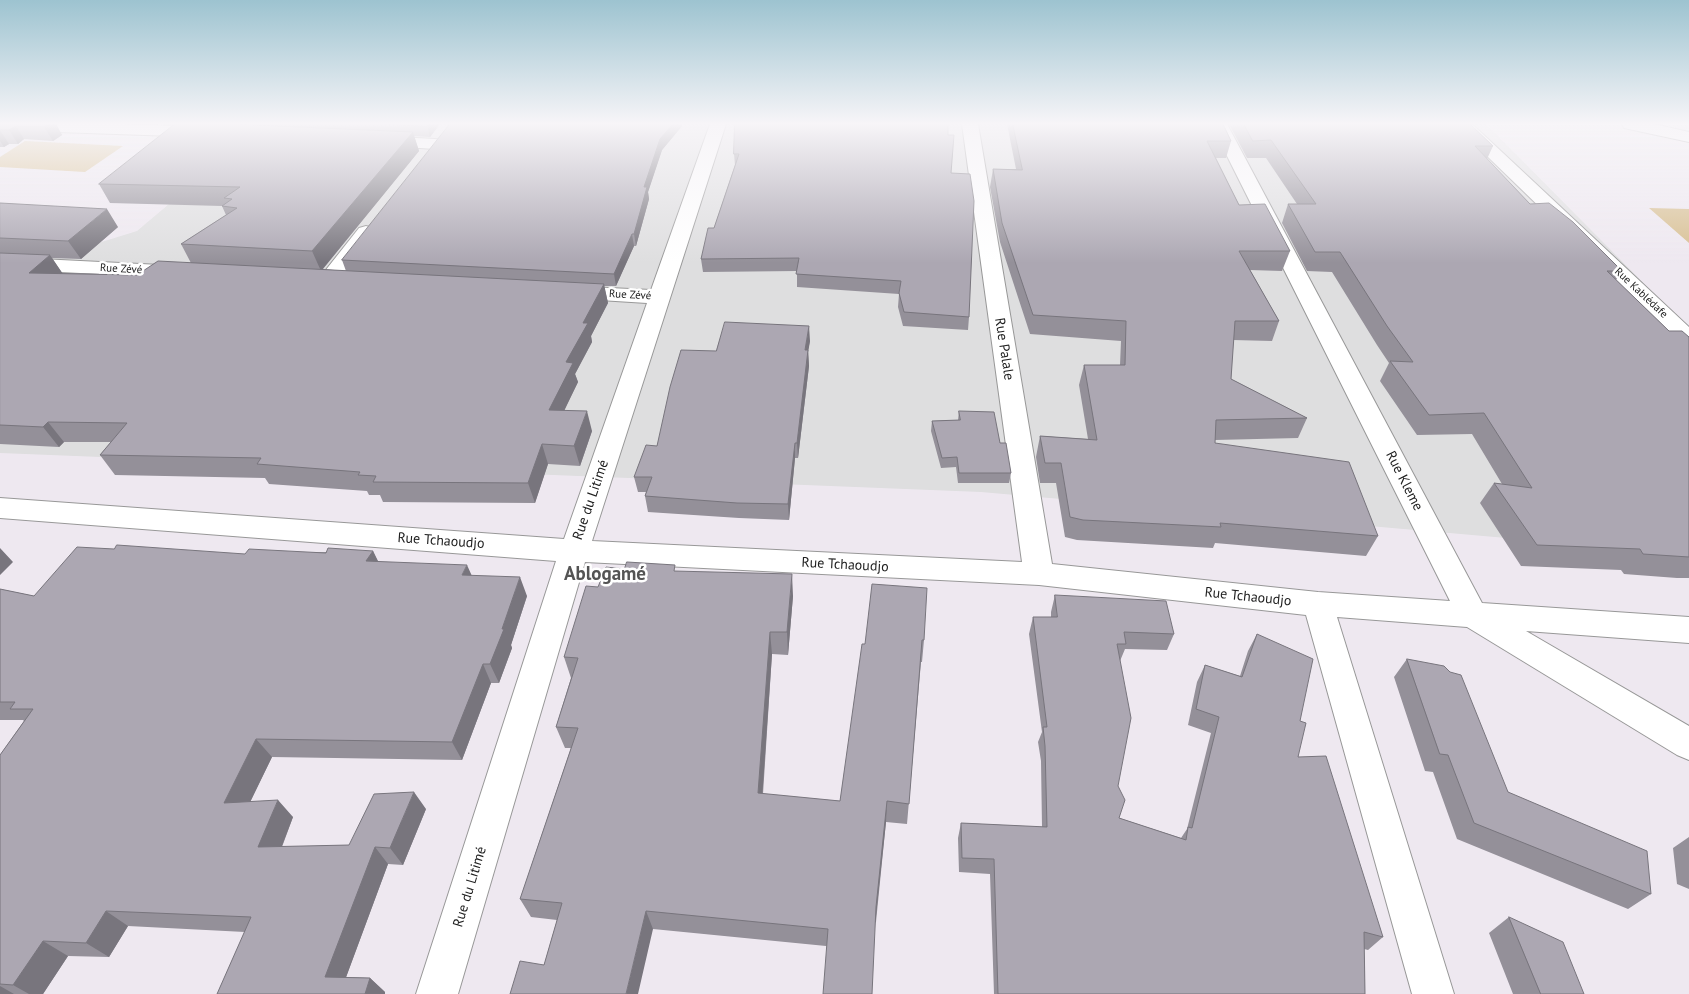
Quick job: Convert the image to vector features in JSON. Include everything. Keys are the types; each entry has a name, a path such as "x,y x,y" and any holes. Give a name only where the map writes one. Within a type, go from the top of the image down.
{"street":[{"name":"Rue du Litimé","path":"437,994 574,551 703,170"},
{"name":"Rue Palale","path":"977,170 1039,574"},
{"name":"Rue Kleme","path":"1243,170 1473,615"},
{"name":"Rue Kablédafe","path":"1511,170 1689,338"},
{"path":"328,280 375,220"},
{"name":"Rue Zévé","path":"0,263 199,273"},
{"name":"Rue Zévé","path":"544,291 661,297"},
{"name":"Rue Tchaoudjo","path":"0,508 574,551 1039,574 1318,604 1689,630"},
{"path":"1318,604 1433,994"},
{"path":"1473,615 1689,744"}],"shaded area":[{"path":"58,170 87,170 85,172"},
{"path":"209,170 1532,170 1689,329 1689,554 981,492 0,453 0,278 11,270 137,231"},
{"path":"1649,208 1689,209 1689,243"}],"building":[{"path":"116,170 380,170 312,251 181,244 237,208 222,206 232,199 224,198 240,187 99,184"},
{"path":"413,170 650,170 634,234 632,234 614,274 342,260"},
{"path":"733,170 951,170 951,173 970,174 974,201 969,317 904,312 899,293 901,281 796,274 799,258 701,259 708,228 714,228"},
{"path":"993,170 1222,170 1239,205 1265,204 1290,251 1239,251 1279,321 1235,321 1231,379 1307,418 1216,420 1215,443 1349,462 1378,536 1220,523 1221,527 1083,520 1070,517 1061,463 1045,463 1040,436 1097,440 1084,365 1125,365 1126,321 1033,315 1002,223"},
{"path":"1292,170 1498,170 1530,204 1549,203 1573,222 1622,271 1607,271 1669,331 1682,331 1689,337 1689,557 1643,554 1640,549 1537,545 1494,483 1532,488 1484,413 1429,415 1390,361 1413,362 1387,326 1340,252 1315,252 1288,204 1316,204"},
{"path":"0,203 107,209 68,241 0,238"},
{"path":"0,253 50,255 29,273 137,275 158,261 604,284 583,323 588,323 566,362 573,363 549,410 587,411 574,446 542,444 528,483 373,482 376,476 358,475 360,472 257,464 261,458 100,455 127,423 48,422 43,427 0,425"},
{"path":"725,322 809,326 805,350 808,350 788,504 737,503 645,496 652,477 634,477 646,445 657,446 670,387 681,350 716,351"},
{"path":"959,411 994,412 1000,443 1006,443 1011,473 959,473 957,457 942,458 932,421 960,420"},
{"path":"117,545 245,554 249,549 326,553 328,548 373,551 366,561 467,565 462,575 520,577 502,629 504,629 490,664 483,664 452,742 256,739 224,803 278,800 258,847 349,845 374,794 414,792 390,848 375,847 325,977 370,978 365,994 217,994 251,917 106,911 86,943 43,941 13,985 0,984 0,755 33,709 10,709 15,702 0,702 0,589 34,596 77,547 114,549"},
{"path":"627,562 675,565 674,571 792,574 787,632 770,632 758,793 840,801 862,644 865,644 872,584 927,588 909,804 887,801 876,907 872,994 823,994 828,929 646,911 626,994 510,994 520,961 544,965 562,903 520,899 578,728 556,727 578,658 564,657 586,586 598,587 606,567 624,569"},
{"path":"1055,595 1166,601 1174,634 1124,632 1126,644 1117,644 1131,718 1118,786 1125,800 1119,818 1186,840 1188,827 1192,828 1219,717 1196,709 1205,665 1242,677 1257,634 1313,659 1300,721 1306,723 1298,757 1326,756 1383,937 1364,932 1365,994 998,994 994,859 962,858 961,823 1047,827 1043,727 1047,727 1033,617 1057,617"},
{"path":"1407,659 1444,666 1450,672 1461,675 1508,792 1647,851 1651,894 1474,823 1448,755 1440,754"},
{"path":"1509,917 1563,942 1584,994 1541,994"}],"district":[{"name":"Ablogamé","path":"605,575"}]}
